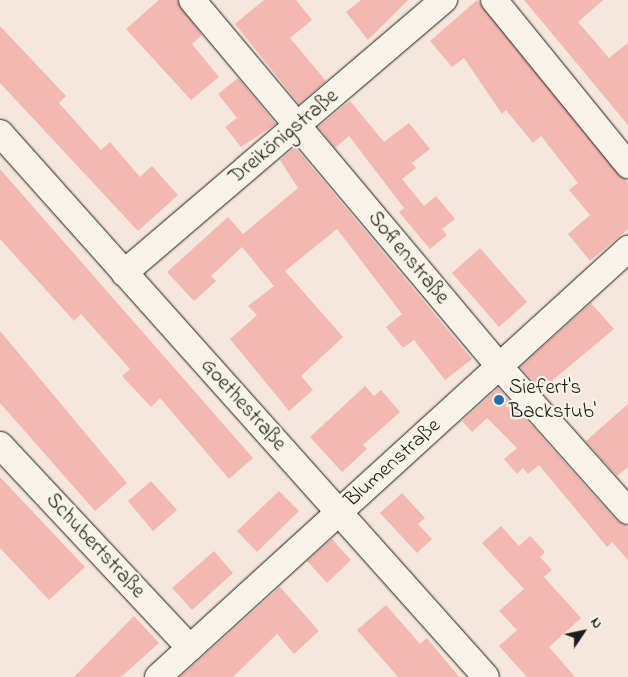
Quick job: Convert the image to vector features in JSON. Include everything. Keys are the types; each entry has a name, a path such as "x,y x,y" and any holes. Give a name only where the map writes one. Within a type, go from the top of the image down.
{"street":[{"name":"Sofienstraße","path":"192,0 499,366 628,511"},
{"name":"Dreikönigstraße","path":"124,273 444,0"},
{"path":"494,0 628,165"},
{"name":"Goethestraße","path":"0,133 486,677"},
{"name":"Blumenstraße","path":"158,677 628,249"},
{"name":"Schubertstraße","path":"0,445 190,648"}],"building":[{"path":"159,0 177,0 202,35 192,44 219,77 191,100 126,29"},
{"path":"264,0 296,0 312,20 290,38 326,81 299,104 235,24"},
{"path":"361,0 408,0 368,40 346,12"},
{"path":"477,0 628,183 628,229 590,261 568,234 590,215 569,190 578,183 541,136 533,143 506,110 502,114 464,58 452,67 430,41"},
{"path":"524,0 603,0 578,22 609,58 628,43 628,125"},
{"path":"0,26 66,96 59,103 101,150 110,142 140,177 152,166 178,195 138,231 0,83"},
{"path":"238,78 276,124 241,147 225,127 237,118 218,94"},
{"path":"350,101 384,142 409,123 430,149 412,163 416,168 402,179 424,206 436,196 455,219 442,229 447,235 430,249 399,212 404,208 349,136 335,148 318,127"},
{"path":"295,147 472,359 445,380 414,340 403,348 386,327 402,314 337,229 285,271 343,337 301,376 313,390 289,411 230,339 257,315 248,306 274,286 242,247 211,276 216,281 194,301 167,272 228,217 243,234 298,188 280,160"},
{"path":"0,169 253,458 229,479 160,398 151,407 122,376 130,369 81,314 74,321 0,239"},
{"path":"480,248 527,302 499,327 452,273"},
{"path":"591,303 614,329 541,390 520,367"},
{"path":"0,331 127,483 95,511 0,403"},
{"path":"365,386 374,396 381,390 400,412 363,445 367,449 342,472 310,437"},
{"path":"498,388 617,521 628,527 628,560 612,542 607,547 539,465 528,474 523,468 517,474 504,459 517,448 487,418 472,432 462,421"},
{"path":"628,404 628,467 617,476 586,441"},
{"path":"0,477 85,567 49,600 0,548"},
{"path":"151,481 177,510 153,531 128,501"},
{"path":"279,491 299,511 257,552 237,531"},
{"path":"402,493 425,518 418,524 432,539 417,553 380,513"},
{"path":"501,526 519,546 530,536 545,552 540,557 552,570 544,577 581,618 549,647 575,677 527,677 499,646 517,630 499,611 524,589 482,543"},
{"path":"332,539 351,560 327,583 307,561"},
{"path":"214,551 233,573 192,610 172,588"},
{"path":"280,587 319,631 294,654 277,634 233,677 180,677"},
{"path":"386,605 420,644 427,638 459,677 398,677 357,630"},
{"path":"134,616 159,643 121,677 74,677"}],"place":[{"name":"Siefert's Backstub'","path":"499,400"}]}
